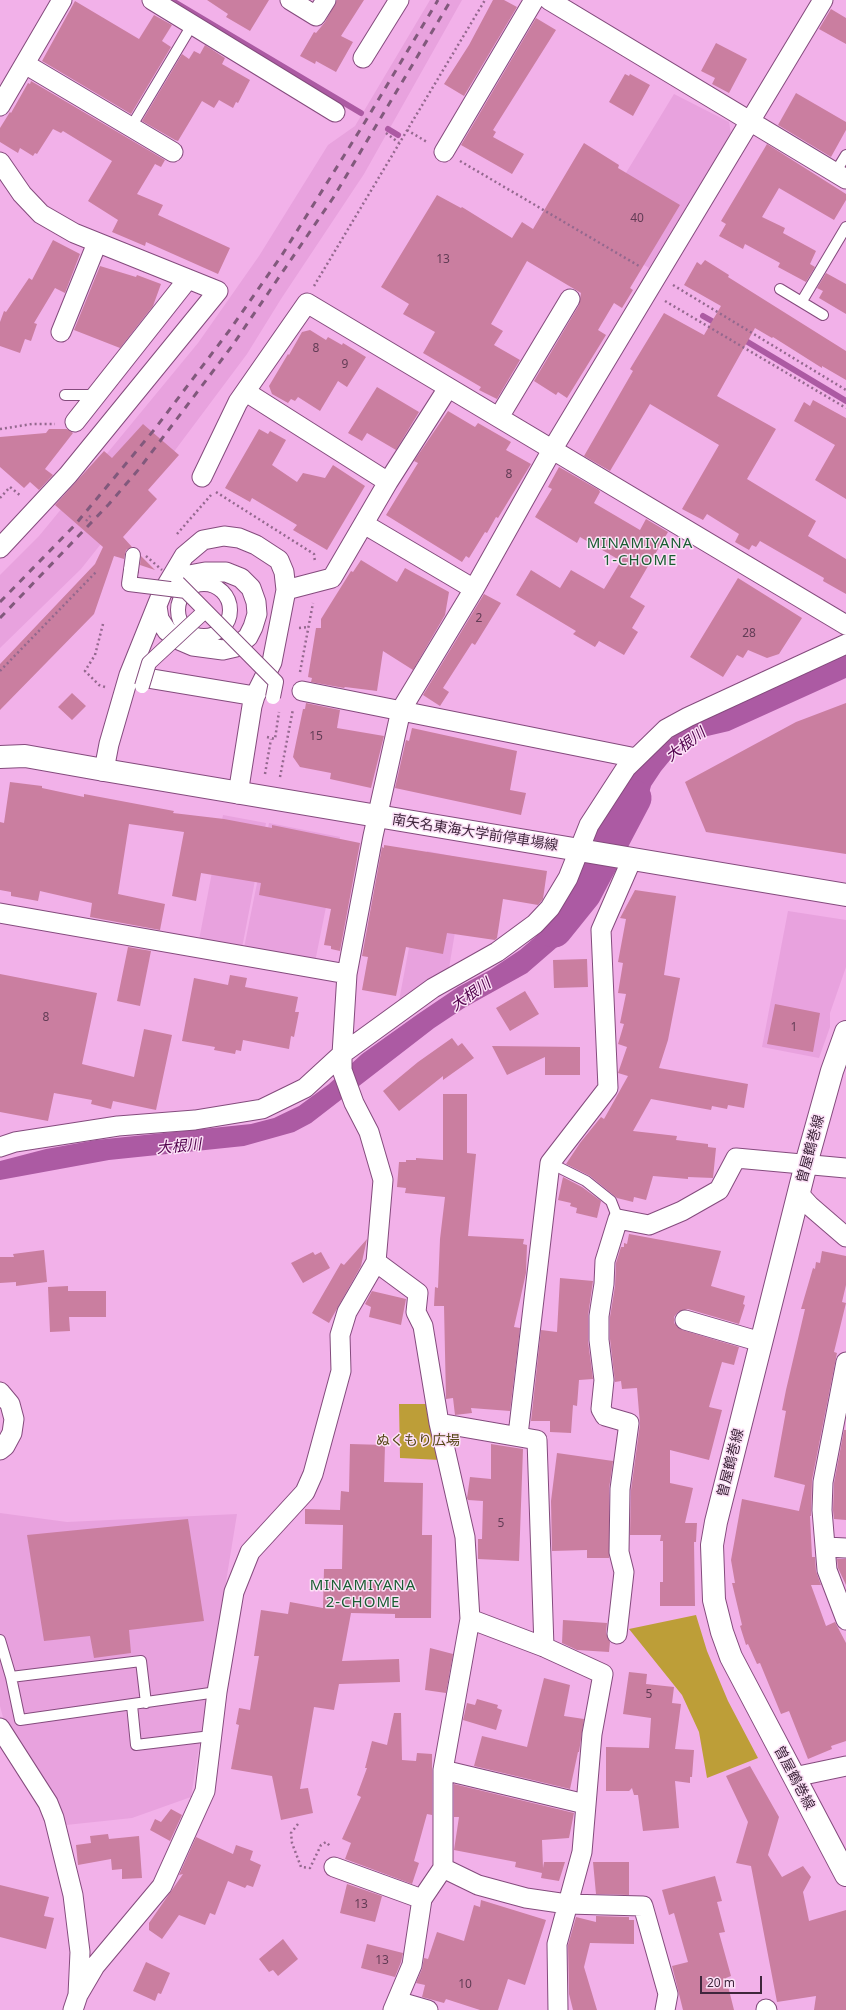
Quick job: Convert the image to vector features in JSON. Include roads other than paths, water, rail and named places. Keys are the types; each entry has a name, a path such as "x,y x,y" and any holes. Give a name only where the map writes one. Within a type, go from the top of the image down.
{"main road":[{"name":"南矢名東海大学前停車場線","path":"0,757 25,756 238,794 846,895"},
{"name":"曽屋鶴巻線","path":"846,1032 832,1071 806,1164 716,1522 712,1545 714,1600 722,1632 731,1657 846,1875"}],"street":[{"path":"0,106 62,0"},
{"path":"152,0 335,112"},
{"path":"290,0 316,16 326,0"},
{"path":"364,58 399,0"},
{"path":"444,152 534,0"},
{"path":"76,2002 95,1966 162,1886 204,1790 217,1692 234,1592 250,1552 304,1492 313,1474 341,1371 341,1330 347,1312 376,1262 383,1180 369,1132 354,1103 342,1062 347,974 401,710 474,589 552,450 823,0"},
{"path":"557,2 654,58 750,122 841,176"},
{"path":"25,64 173,152"},
{"path":"0,548 68,475 221,286 188,279 74,233 41,214 22,194 2,169"},
{"path":"61,332 97,243"},
{"path":"75,422 188,279"},
{"path":"499,417 570,299"},
{"path":"202,477 238,402 307,303 846,624"},
{"path":"286,590 332,578 388,482 448,388"},
{"path":"246,392 388,482"},
{"path":"364,524 474,589"},
{"path":"104,770 109,744 136,681 184,556 203,540 224,536 239,538 256,545 279,560 284,572 286,590 264,696 238,794"},
{"path":"133,555 130,584 171,593 205,611 279,682 264,696 136,681"},
{"path":"171,593 177,580 189,575 205,572 226,572 240,578 251,588 256,602 257,614 253,627 248,637 236,647 223,650 210,650 193,646 179,640 167,631 159,619 171,593 201,584 209,585 223,593 230,607 229,615 222,628 207,636 192,633 186,629 178,614 178,605 171,593"},
{"path":"136,681 149,663 205,611"},
{"path":"0,1147 15,1142 118,1126 196,1120 262,1110 305,1088 342,1062 433,988 497,952 535,924 550,908 568,878 589,826 626,768 666,729 688,717 846,644"},
{"path":"302,691 636,758"},
{"path":"518,1435 550,1163 608,1088 601,930 628,858"},
{"path":"0,913 347,974"},
{"path":"617,1634 624,1572 619,1552 620,1489 629,1423 605,1416 601,1409 604,1380 599,1340 599,1316 604,1284 605,1261 618,1220 649,1225 682,1211 719,1190 736,1158 846,1168"},
{"path":"799,1194 810,1206 846,1237"},
{"path":"376,1262 418,1293 416,1312 423,1326 439,1423 466,1537 470,1619 443,1770 443,1868 422,1899 412,1965 395,2005 428,2010"},
{"path":"685,1320 761,1342"},
{"path":"846,1362 841,1414 823,1482 822,1510 827,1570 846,1620"},
{"path":"0,1392 10,1404 14,1419 12,1433 5,1446 0,1450"},
{"path":"439,1423 518,1435 537,1440 544,1647"},
{"path":"826,1547 846,1548"},
{"path":"470,1619 544,1647 603,1674 592,1734 582,1852 557,1944 558,2010"},
{"path":"0,1728 48,1803 54,1818 73,1895 80,1952 76,2002"},
{"path":"794,1777 846,1766"},
{"path":"443,1770 585,1804"},
{"path":"334,1867 422,1899"},
{"path":"443,1868 478,1885 526,1898 567,1904 643,1906 668,1994 665,2010"}],"lane":[{"path":"131,127 192,25"},
{"path":"841,176 846,155"},
{"path":"802,301 846,227"},
{"path":"780,289 823,315"},
{"path":"65,395 97,394"},
{"path":"550,1163 586,1181 610,1201 618,1220"},
{"path":"0,1640 11,1677 20,1720 217,1692"},
{"path":"11,1677 141,1661 146,1703"},
{"path":"132,1705 136,1745 211,1736"}],"water":[{"path":"846,654 846,678 729,731 699,738 686,745 675,754 651,786 646,804 633,823 595,903 587,916 572,934 527,973 464,1008 434,1028 311,1123 294,1132 244,1146 109,1160 0,1180 0,1161 46,1149 96,1140 251,1124 274,1118 299,1106 329,1084 362,1054 418,1014 458,987 490,970 520,950 548,926 563,909 574,892 579,893 594,882 611,830 611,824 631,788 631,777 652,754 679,732 725,709"}],"waterway":[{"path":"171,0 361,113"},
{"path":"388,129 398,135"},
{"path":"703,316 719,325"},
{"path":"741,338 846,401"},
{"name":"大根川","path":"554,929 583,893 633,798"}],"railway":[{"path":"0,602 74,526 154,430 229,331 282,255 365,122 438,0"},
{"path":"0,618 109,504 139,469 232,346 333,198 451,0"}],"district":[{"name":"MINAMIYANA 1-CHOME","path":"640,552"},
{"name":"MINAMIYANA 2-CHOME","path":"363,1594"}],"park label":[{"name":"ぬくもり広場","path":"418,1441"}]}
